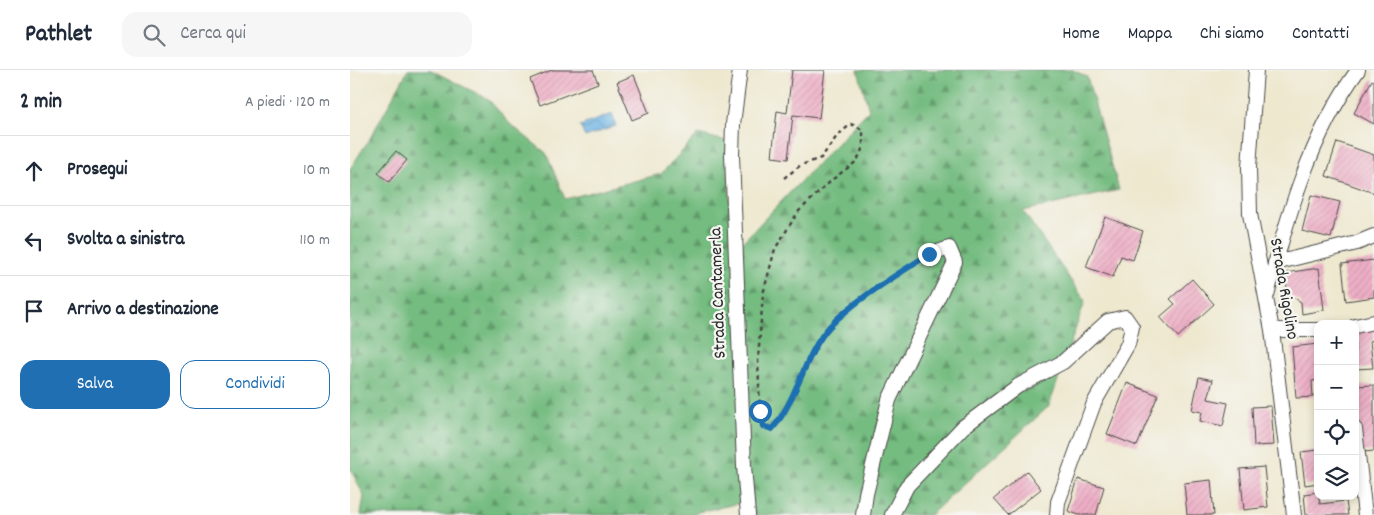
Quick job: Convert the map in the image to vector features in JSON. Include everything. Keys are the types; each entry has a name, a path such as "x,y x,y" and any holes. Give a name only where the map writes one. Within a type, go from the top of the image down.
{"street":[{"name":"Strada Cantamerla","path":"740,70 733,124 732,155 744,466 748,515"},
{"name":"Strada Rigolino","path":"1256,70 1249,167 1250,214 1272,330 1294,515"},
{"path":"1266,300 1287,218 1302,177 1341,93 1358,70"},
{"path":"1275,263 1357,243 1374,236"},
{"path":"863,515 866,494 889,400 955,262 949,248 929,254"},
{"path":"892,515 907,486 962,428 1018,386 1063,362 1108,321 1125,317 1132,327 1128,344 1094,403 1058,502 1057,515"},
{"path":"1359,325 1374,322"},
{"path":"1272,330 1314,330"},
{"path":"1358,455 1365,515"}],"path":[{"path":"784,178 802,165 821,158 837,136 851,124 863,130 864,147 857,161 833,179 798,212 775,249 763,294 758,360 760,411 763,426 772,429 784,414 809,360 829,327 863,300 929,254"}],"green space":[{"path":"408,70 431,70 488,99 510,124 546,153 565,199 661,174 698,134 726,141 733,252 869,110 858,70 1073,70 1087,77 1119,190 1023,211 1085,301 1049,406 930,515 741,515 741,503 698,512 695,515 361,515 364,496 350,468 350,169 372,135"}],"water":[{"path":"612,114 616,126 585,137 580,126"}],"building":[{"path":"552,70 593,70 598,83 540,105 530,79"},
{"path":"792,70 825,70 819,118 793,115 788,159 772,157 777,111 787,113"},
{"path":"634,75 649,113 632,120 617,82"},
{"path":"1372,80 1374,81 1374,124 1354,113"},
{"path":"1337,142 1374,155 1374,193 1326,176"},
{"path":"396,151 407,160 389,182 378,173"},
{"path":"1311,195 1340,202 1331,238 1302,231"},
{"path":"1105,217 1143,231 1133,260 1121,256 1113,277 1086,267"},
{"path":"1374,260 1374,297 1346,301 1342,264"},
{"path":"1319,268 1324,310 1302,314 1301,302 1288,294 1285,273"},
{"path":"1192,279 1214,304 1178,337 1160,317 1175,304 1170,299"},
{"path":"1374,327 1374,340 1370,341 1373,368 1359,369 1359,329"},
{"path":"1314,344 1313,397 1296,398 1292,347"},
{"path":"1199,377 1213,380 1208,399 1228,403 1223,426 1200,421 1202,412 1192,410"},
{"path":"1127,383 1158,395 1137,446 1107,434"},
{"path":"1374,385 1374,451 1363,452 1359,440 1359,386"},
{"path":"1271,406 1274,445 1254,446 1252,407"},
{"path":"1314,450 1314,484 1305,485 1301,452"},
{"path":"1264,467 1268,507 1244,510 1240,469"},
{"path":"1027,471 1041,489 1008,515 994,499"},
{"path":"1078,479 1104,487 1096,515 1079,515 1068,511"},
{"path":"1211,480 1214,515 1187,515 1184,483"},
{"path":"1314,493 1314,500 1319,500 1320,504 1346,501 1348,515 1306,515 1304,494"}],"route":[{"path":"760,411 763,426 772,429 784,414 809,360 829,327 856,305 929,254"}]}
